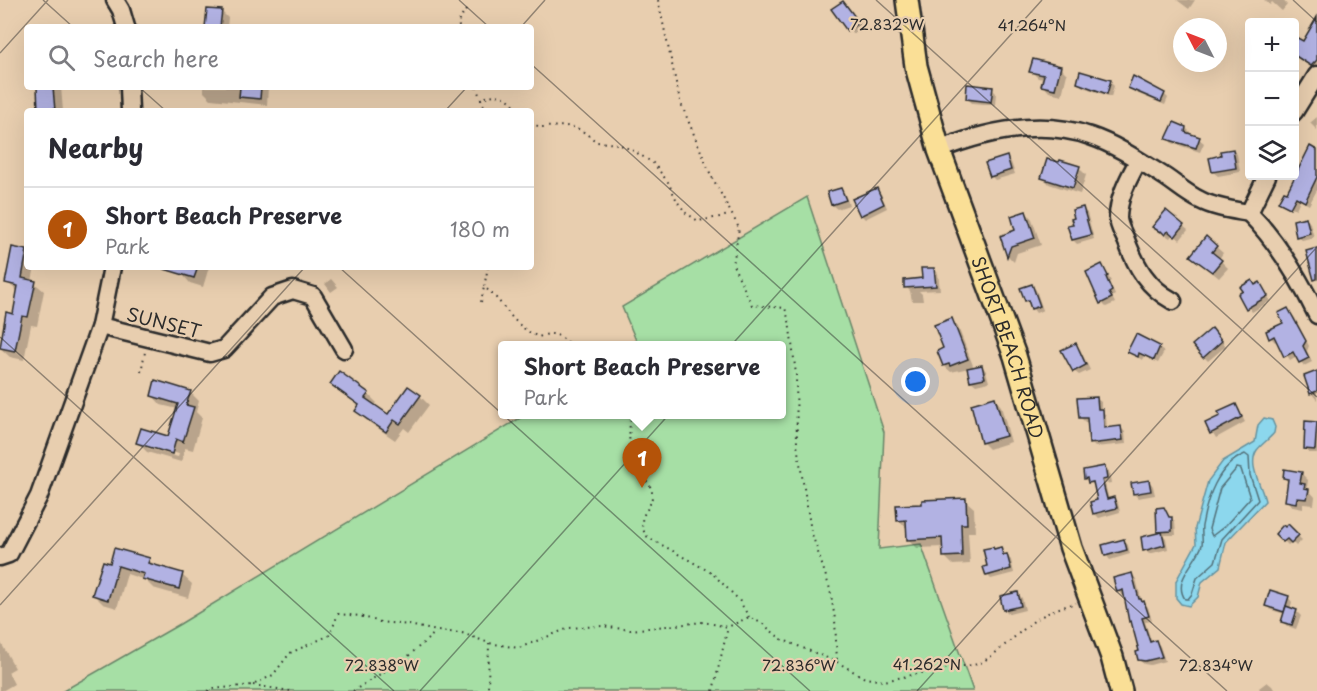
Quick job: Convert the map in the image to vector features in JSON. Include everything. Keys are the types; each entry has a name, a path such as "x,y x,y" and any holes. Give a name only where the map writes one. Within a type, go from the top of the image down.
{"main road":[{"name":"SHORT BEACH ROAD","path":"907,0 916,66 939,150 1016,356 1054,495 1112,657 1121,691"}],"street":[{"path":"115,0 125,24"},
{"path":"1299,104 1317,75"},
{"path":"129,90 130,108"},
{"path":"939,150 1001,132 1048,127 1091,136 1112,145 1200,201 1221,208 1249,213 1263,226 1285,256 1317,315"},
{"path":"1137,160 1120,200 1118,220 1144,279 1159,294 1173,301"},
{"path":"1249,213 1265,180"},
{"path":"0,557 9,555 39,496 100,326 111,270"},
{"name":"SUNSET","path":"100,326 210,353 224,349 272,297 293,290 313,296 344,349"}],"path":[{"path":"658,0 680,101 710,173 739,228 733,265 752,304 785,308 789,321 796,374 797,445 811,531 830,589 835,619 837,662"},
{"path":"458,24 468,7"},
{"path":"477,90 485,108"},
{"path":"481,99 499,94 512,100 517,108"},
{"path":"534,124 540,127 570,126 581,130 597,142 618,144 634,151 653,163 668,182 686,213 698,221 731,215"},
{"path":"481,302 487,270"},
{"path":"484,287 491,291 511,318 530,334 538,337 548,333 556,334 567,341"},
{"path":"141,372 147,338"},
{"path":"630,419 634,467 651,487 652,498 643,513 642,520 646,536 712,573 740,600 749,617 763,624 781,639 837,662 865,678 884,681 979,664 1036,619 1056,609 1090,599"},
{"path":"253,685 273,675 290,653 330,635 338,614 437,631 462,633 489,643 519,648 569,628 602,626 630,630 703,622 728,627 749,617"},
{"path":"713,691 728,627"},
{"path":"353,691 406,658 437,631"},
{"path":"485,691 488,688 489,643"},
{"path":"208,691 253,685 290,691"}],"green space":[{"path":"807,197 884,432 879,549 921,544 973,691 63,691 180,624 518,419 786,419 786,341 636,341 622,307"}],"water":[{"path":"1264,418 1272,420 1275,427 1274,433 1254,456 1254,469 1265,501 1226,542 1220,567 1202,582 1198,597 1189,606 1181,604 1176,598 1176,581 1196,544 1195,528 1208,481 1223,461 1255,442 1258,425"}],"building":[{"path":"843,1 859,22 847,31 831,9"},
{"path":"207,9 222,10 220,24 205,24"},
{"path":"1317,17 1317,60 1311,66 1299,58 1299,39 1303,41"},
{"path":"1033,59 1061,66 1055,89 1041,86 1044,75 1029,72"},
{"path":"1080,71 1111,80 1107,94 1077,83"},
{"path":"1133,76 1165,93 1161,102 1128,88"},
{"path":"967,84 993,87 991,102 966,99"},
{"path":"37,90 53,90 55,108 38,108"},
{"path":"240,90 261,90 260,99 239,97"},
{"path":"1174,122 1186,127 1185,132 1200,137 1196,148 1166,139"},
{"path":"1310,146 1317,150 1317,177 1305,202 1296,197 1290,208 1278,202 1284,191 1287,192 1293,180 1299,180 1299,168"},
{"path":"1233,149 1236,168 1212,172 1209,158 1221,155 1220,151"},
{"path":"1007,156 1011,170 990,177 985,163"},
{"path":"1047,159 1080,166 1073,188 1041,178"},
{"path":"841,188 846,200 831,205 827,192"},
{"path":"877,188 884,204 860,216 852,199"},
{"path":"1083,207 1091,235 1072,240 1067,225 1073,224 1072,210"},
{"path":"1166,210 1184,225 1175,237 1168,231 1165,235 1152,227"},
{"path":"1026,211 1035,238 1011,246 1007,257 1000,236 1015,230 1011,216"},
{"path":"1306,217 1310,233 1296,237 1293,220"},
{"path":"1206,236 1217,246 1212,252 1222,260 1212,272 1190,256"},
{"path":"12,247 24,249 22,278 36,281 28,317 22,316 15,351 0,348 6,312 13,314 18,286 5,283"},
{"path":"1317,248 1317,279 1314,280 1306,251"},
{"path":"1102,264 1108,276 1106,277 1112,291 1109,293 1112,298 1100,304 1086,272"},
{"path":"921,268 934,268 936,286 904,288 904,280 922,278"},
{"path":"167,270 197,270 194,278"},
{"path":"1252,280 1255,285 1260,282 1268,296 1246,309 1238,294 1243,291 1240,287"},
{"path":"1032,284 1040,306 1031,309 1020,288"},
{"path":"1288,308 1306,341 1303,346 1309,358 1299,363 1293,352 1284,357 1274,336 1269,339 1266,331 1283,323 1278,313"},
{"path":"952,318 968,359 950,366 949,364 943,366 937,351 943,348 934,325"},
{"path":"1212,328 1222,341 1203,358 1192,345"},
{"path":"1136,334 1160,346 1154,360 1139,353 1138,357 1127,352"},
{"path":"1076,343 1086,365 1073,372 1061,350"},
{"path":"982,365 985,378 970,381 967,368"},
{"path":"339,371 369,393 365,398 388,414 408,386 421,395 400,424 394,420 386,432 355,411 359,405 330,384"},
{"path":"1317,371 1317,391 1310,394 1304,376"},
{"path":"155,380 191,391 186,405 194,407 183,442 176,439 172,454 136,443 141,428 168,436 178,404 151,396"},
{"path":"995,397 1006,436 981,443 971,404"},
{"path":"1097,397 1098,409 1103,409 1104,428 1121,426 1123,440 1089,444 1087,418 1079,418 1077,398"},
{"path":"1236,404 1242,417 1210,434 1205,423 1220,416 1218,412"},
{"path":"1305,421 1317,422 1315,450 1304,449"},
{"path":"1105,466 1107,479 1102,480 1107,499 1114,497 1117,508 1093,514 1090,502 1097,500 1093,482 1088,483 1087,478 1084,479 1083,470"},
{"path":"1284,469 1302,472 1300,483 1305,484 1304,488 1309,489 1307,499 1297,498 1296,503 1285,501 1288,479 1283,478"},
{"path":"1149,480 1151,491 1133,494 1131,483"},
{"path":"966,498 967,524 961,524 962,556 943,557 942,538 907,540 906,520 897,521 896,505 922,504 922,500"},
{"path":"1164,507 1169,517 1172,517 1172,531 1157,532 1156,508"},
{"path":"1288,524 1299,535 1291,543 1287,539 1283,542 1275,534 1283,525 1285,527"},
{"path":"1162,532 1165,545 1143,551 1141,537"},
{"path":"1124,539 1127,550 1105,556 1102,545"},
{"path":"993,547 994,549 1001,547 1003,555 1007,554 1011,569 986,576 983,567 987,566 983,549"},
{"path":"114,548 150,558 148,563 183,573 179,589 142,579 144,574 118,566 108,600 92,595 103,561 110,563"},
{"path":"1132,573 1139,599 1144,601 1149,616 1142,618 1150,642 1156,640 1162,657 1145,661 1138,660 1136,652 1139,651 1131,621 1129,622 1123,590 1117,592 1113,578"},
{"path":"1270,590 1289,596 1284,612 1265,606"},
{"path":"1018,592 1021,606 1003,610 1000,596"},
{"path":"1286,606 1297,610 1292,625 1281,622"}],"place":[{"name":"Short Beach Preserve","path":"642,488"}]}
